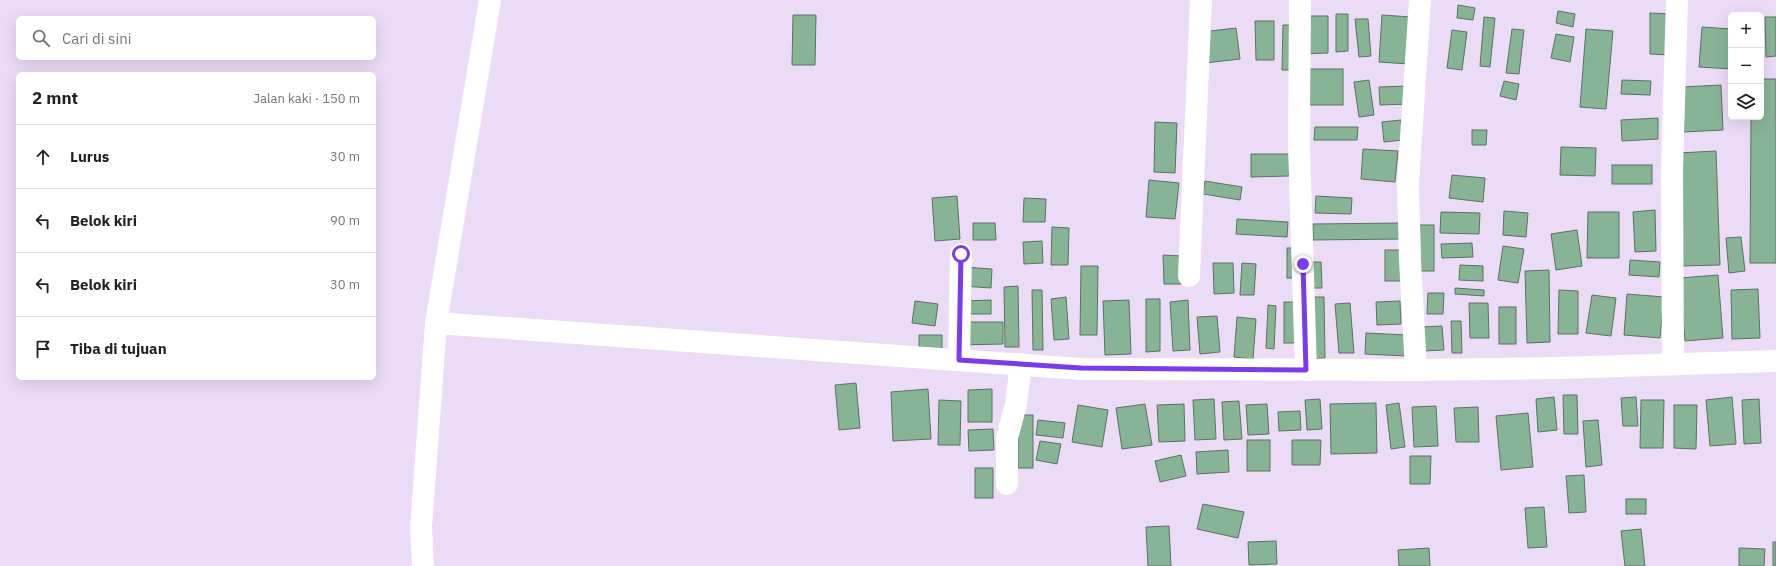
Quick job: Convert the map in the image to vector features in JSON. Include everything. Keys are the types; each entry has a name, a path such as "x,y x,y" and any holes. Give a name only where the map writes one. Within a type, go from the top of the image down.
{"street":[{"path":"423,566 421,528 436,323 490,0"},
{"path":"1189,276 1201,0"},
{"path":"1300,0 1299,149 1306,370"},
{"path":"1416,370 1410,260 1408,184 1420,0"},
{"path":"1673,363 1672,171 1677,0"},
{"path":"959,360 961,254"},
{"path":"436,323 1081,368 1416,370 1558,368 1673,363 1776,361"},
{"path":"1007,484 1008,438 1016,404 1021,364"}],"building":[{"path":"1458,5 1475,8 1473,20 1457,18"},
{"path":"1558,11 1575,14 1573,27 1556,23"},
{"path":"1650,13 1670,14 1670,55 1650,54"},
{"path":"1336,14 1348,14 1348,51 1336,52"},
{"path":"793,15 816,15 815,65 792,65"},
{"path":"1382,15 1411,17 1409,64 1379,62"},
{"path":"1302,16 1328,16 1328,53 1302,54"},
{"path":"1484,17 1495,18 1490,67 1480,66"},
{"path":"1765,17 1776,17 1776,56 1766,57"},
{"path":"1355,19 1368,19 1371,56 1359,57"},
{"path":"1255,21 1274,21 1274,60 1256,60"},
{"path":"1283,25 1293,25 1293,70 1282,70"},
{"path":"1702,27 1728,29 1728,69 1699,67"},
{"path":"1236,28 1240,59 1205,63 1202,32"},
{"path":"1512,29 1524,30 1519,74 1506,73"},
{"path":"1586,29 1613,31 1606,109 1580,107"},
{"path":"1452,30 1467,32 1462,70 1447,68"},
{"path":"1556,34 1574,37 1570,62 1551,58"},
{"path":"1310,69 1343,69 1343,105 1310,105"},
{"path":"1764,79 1776,79 1776,263 1750,263 1751,120 1764,120"},
{"path":"1369,80 1374,115 1359,117 1354,82"},
{"path":"1622,80 1651,81 1650,95 1621,94"},
{"path":"1504,81 1519,84 1516,100 1500,96"},
{"path":"1721,85 1723,130 1684,132 1682,87"},
{"path":"1408,86 1408,104 1380,105 1379,87"},
{"path":"1658,118 1658,139 1622,141 1621,120"},
{"path":"1401,120 1403,140 1384,142 1382,122"},
{"path":"1155,122 1177,123 1175,173 1154,172"},
{"path":"1315,127 1358,127 1357,140 1314,140"},
{"path":"1472,130 1487,130 1486,145 1472,145"},
{"path":"1561,147 1596,148 1595,176 1560,175"},
{"path":"1363,149 1398,151 1395,182 1361,179"},
{"path":"1716,151 1720,265 1681,266 1678,153"},
{"path":"1251,154 1289,154 1289,176 1251,177"},
{"path":"1612,165 1652,165 1652,184 1612,184"},
{"path":"1452,175 1485,178 1483,202 1449,198"},
{"path":"1149,180 1179,183 1175,219 1146,217"},
{"path":"1205,181 1242,187 1240,200 1203,194"},
{"path":"957,196 960,239 935,241 932,198"},
{"path":"1316,196 1352,198 1351,214 1315,213"},
{"path":"1024,198 1046,199 1045,222 1023,222"},
{"path":"1655,210 1656,251 1635,252 1633,212"},
{"path":"1504,211 1528,213 1526,237 1503,235"},
{"path":"1441,212 1480,213 1479,234 1440,233"},
{"path":"1588,212 1619,212 1619,258 1587,258"},
{"path":"1237,219 1288,222 1287,237 1236,234"},
{"path":"973,223 995,223 996,240 973,240"},
{"path":"1403,223 1404,239 1313,240 1313,224"},
{"path":"1415,225 1434,225 1434,271 1415,271"},
{"path":"1052,227 1069,228 1068,265 1051,265"},
{"path":"1577,230 1582,266 1556,270 1551,234"},
{"path":"1741,237 1745,271 1729,273 1726,238"},
{"path":"1042,241 1043,263 1024,264 1023,242"},
{"path":"1472,243 1473,257 1442,258 1441,244"},
{"path":"1503,246 1524,249 1518,283 1498,280"},
{"path":"1287,248 1295,248 1295,278 1287,278"},
{"path":"1385,250 1403,250 1403,281 1385,281"},
{"path":"1163,255 1181,256 1181,284 1164,284"},
{"path":"1630,260 1660,262 1659,277 1629,275"},
{"path":"1308,262 1321,262 1322,288 1309,288"},
{"path":"1213,263 1233,263 1234,293 1214,294"},
{"path":"1242,263 1256,264 1254,295 1240,295"},
{"path":"1460,265 1483,266 1483,281 1459,280"},
{"path":"1081,266 1098,266 1097,335 1080,335"},
{"path":"964,267 992,269 991,288 962,286"},
{"path":"1549,270 1550,342 1527,343 1525,271"},
{"path":"1718,275 1723,338 1685,341 1680,278"},
{"path":"1018,286 1019,347 1005,347 1004,287"},
{"path":"1455,288 1484,290 1484,296 1455,294"},
{"path":"1758,289 1760,338 1732,339 1731,290"},
{"path":"1032,290 1042,290 1043,350 1033,350"},
{"path":"1559,290 1578,291 1578,334 1558,334"},
{"path":"1428,293 1444,293 1443,314 1427,314"},
{"path":"1627,294 1664,297 1660,338 1624,335"},
{"path":"1592,295 1616,298 1611,336 1586,333"},
{"path":"1066,297 1069,339 1054,340 1051,299"},
{"path":"1310,297 1324,297 1325,358 1311,359"},
{"path":"1146,299 1160,299 1160,351 1146,352"},
{"path":"991,300 991,314 963,314 963,301"},
{"path":"1129,300 1131,354 1105,355 1103,301"},
{"path":"1188,300 1190,350 1173,351 1170,302"},
{"path":"915,301 938,304 935,326 912,323"},
{"path":"1400,301 1401,324 1377,325 1376,302"},
{"path":"1284,302 1302,302 1302,343 1284,343"},
{"path":"1350,303 1354,353 1339,353 1335,304"},
{"path":"1469,303 1488,303 1489,338 1470,338"},
{"path":"1268,305 1276,306 1274,349 1266,348"},
{"path":"1499,307 1516,307 1516,344 1499,344"},
{"path":"1217,316 1220,352 1200,354 1197,317"},
{"path":"1237,317 1256,319 1253,359 1234,357"},
{"path":"1451,321 1461,321 1462,353 1452,353"},
{"path":"960,322 1003,322 1003,344 960,345"},
{"path":"1442,326 1444,350 1423,351 1421,327"},
{"path":"1366,333 1407,335 1406,356 1365,354"},
{"path":"919,335 942,335 942,350 919,349"},
{"path":"856,383 860,428 839,430 835,385"},
{"path":"928,389 931,439 893,441 891,392"},
{"path":"992,389 992,422 968,422 968,390"},
{"path":"1563,395 1577,395 1578,434 1564,434"},
{"path":"1554,397 1557,430 1538,432 1536,399"},
{"path":"1636,397 1638,426 1623,426 1621,398"},
{"path":"1732,397 1736,444 1710,446 1706,400"},
{"path":"1214,399 1216,439 1195,440 1193,400"},
{"path":"1320,399 1322,429 1307,430 1305,400"},
{"path":"1759,399 1761,443 1744,444 1742,400"},
{"path":"939,400 961,401 960,445 938,445"},
{"path":"1641,400 1664,400 1663,448 1640,448"},
{"path":"1239,401 1242,439 1224,440 1222,402"},
{"path":"1376,403 1377,453 1331,454 1330,404"},
{"path":"1399,403 1405,447 1391,449 1386,405"},
{"path":"1145,404 1152,445 1122,449 1116,408"},
{"path":"1184,404 1185,441 1159,442 1157,405"},
{"path":"1267,404 1269,434 1248,435 1246,405"},
{"path":"1078,405 1108,410 1102,447 1072,442"},
{"path":"1674,405 1697,405 1696,449 1674,448"},
{"path":"1436,406 1438,446 1414,447 1412,407"},
{"path":"1478,407 1479,442 1456,442 1454,408"},
{"path":"1300,411 1301,430 1279,431 1278,412"},
{"path":"1528,413 1533,467 1501,470 1496,416"},
{"path":"1018,415 1033,415 1033,468 1018,468"},
{"path":"1038,420 1065,423 1063,438 1036,435"},
{"path":"1598,420 1602,465 1586,467 1583,421"},
{"path":"993,429 994,450 969,451 968,430"},
{"path":"1247,440 1270,440 1270,471 1247,471"},
{"path":"1292,440 1321,440 1320,465 1292,465"},
{"path":"1040,441 1061,444 1057,464 1036,460"},
{"path":"1228,450 1229,472 1197,474 1196,452"},
{"path":"1181,455 1186,476 1160,482 1155,461"},
{"path":"1410,456 1431,456 1430,484 1410,484"},
{"path":"975,468 993,468 993,498 975,498"},
{"path":"1584,475 1586,512 1569,513 1566,476"},
{"path":"1626,499 1646,499 1646,514 1626,514"},
{"path":"1203,504 1244,512 1238,538 1197,529"},
{"path":"1544,507 1547,547 1528,548 1525,508"},
{"path":"1169,526 1171,566 1148,566 1146,527"},
{"path":"1641,529 1645,566 1625,566 1621,531"},
{"path":"1276,541 1277,564 1249,565 1248,542"},
{"path":"1773,542 1776,542 1776,566 1773,566"},
{"path":"1429,548 1430,566 1399,566 1398,550"},
{"path":"1739,548 1765,549 1764,566 1739,566"}],"route":[{"path":"961,254 959,360 1081,368 1306,370 1303,264"}]}
